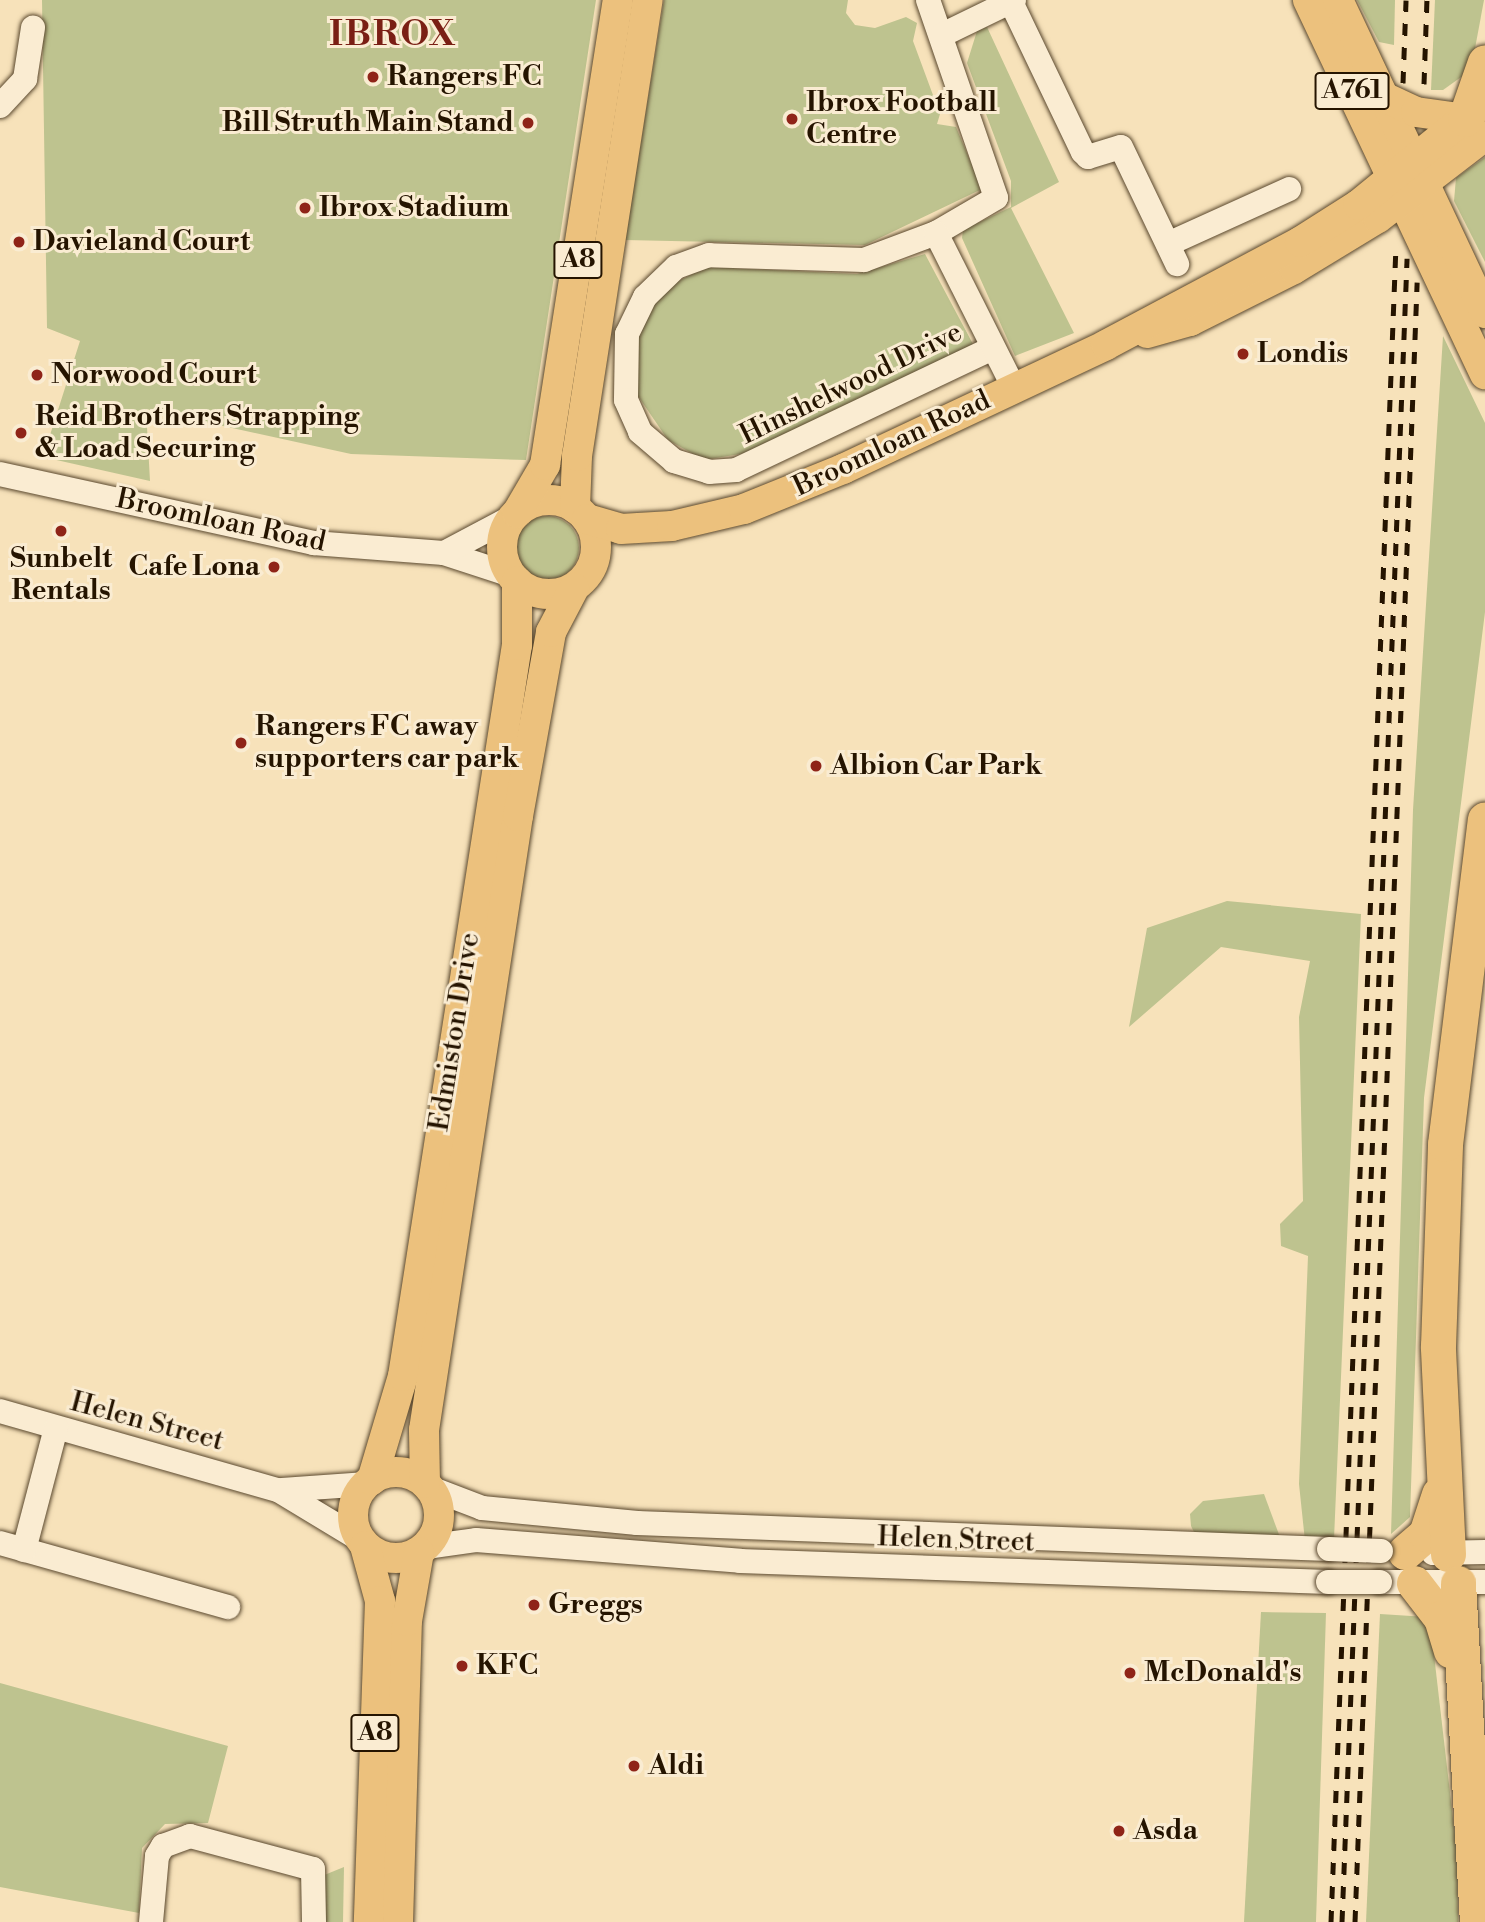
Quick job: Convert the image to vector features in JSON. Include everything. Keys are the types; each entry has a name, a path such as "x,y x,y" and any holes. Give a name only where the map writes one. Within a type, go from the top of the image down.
{"highway":[{"path":"1478,119 1485,62"},
{"path":"1462,1692 1441,1618 1400,1562 1426,1534 1437,1509 1444,1448 1438,1346 1445,1144 1485,819"},
{"path":"1444,1448 1473,1567 1462,1692 1477,1922"}],"main road":[{"name":"A8","path":"516,514 545,466 618,0"},
{"name":"A8","path":"581,514 577,457 648,0"},
{"name":"A761","path":"1308,0 1408,180 1475,313"},
{"name":"A761","path":"1338,0 1384,97 1408,180"},
{"path":"1384,97 1416,112 1478,119"},
{"name":"Broomloan Road","path":"593,564 672,526 798,488 1106,345 1236,300 1408,180 1478,119"},
{"path":"1475,313 1485,374"},
{"path":"545,500 581,514 596,549 593,564 574,588 544,594 514,578 503,540 516,514 545,500"},
{"name":"Broomloan Road","path":"581,514 621,529 672,526"},
{"name":"Edmiston Drive","path":"427,1486 424,1430 454,1131 517,645 514,578"},
{"name":"Edmiston Drive","path":"468,1036 546,653 574,588"},
{"name":"Edmiston Drive","path":"370,1482 403,1376 454,1131"},
{"path":"398,1472 427,1486 438,1524 422,1549 395,1559 363,1543 353,1514 370,1482 398,1472"},
{"name":"A8","path":"363,1543 380,1601 385,1873 398,1922"},
{"name":"A8","path":"369,1922 385,1873 407,1621 422,1549"}],"street":[{"name":"Hinshelwood Drive","path":"928,0 997,194 936,233 864,260 709,255 676,267 645,297 627,334 623,384 629,412 649,442 674,461 709,472 736,470 993,348"},
{"path":"942,35 1013,1 1083,152 1088,157 1121,147 1173,254 1289,189"},
{"path":"0,106 13,100 24,79 33,28"},
{"path":"936,233 1014,388"},
{"name":"Broomloan Road","path":"0,474 302,541 444,553 514,578"},
{"path":"444,553 516,514"},
{"name":"Helen Street","path":"0,1411 278,1490 363,1543"},
{"path":"24,1550 56,1428"},
{"name":"Helen Street","path":"278,1490 370,1482"},
{"name":"Helen Street","path":"427,1486 482,1508 637,1523 1329,1549 1400,1562 1473,1567"},
{"name":"Helen Street","path":"422,1549 476,1541 740,1561 1328,1582 1380,1582 1400,1562"},
{"path":"0,1543 228,1607"},
{"path":"150,1922 157,1856 163,1846 190,1836 313,1869 314,1922"}],"green space":[{"name":"Ibrox Stadium","path":"42,0 596,0 526,460 351,454 146,409 150,481 43,457 80,341 47,328"},
{"name":"Ibrox Football Centre","path":"664,0 848,0 846,13 855,25 875,28 906,17 917,23 913,41 940,114 937,124 956,127 982,189 865,245 625,240"},
{"path":"1357,0 1395,0 1394,45 1379,42"},
{"path":"1435,0 1484,0 1471,70 1443,90 1431,90"},
{"path":"987,27 1059,182 1011,208 1074,333 1015,356 962,238 963,230 1011,207 1011,181 967,63 977,31"},
{"path":"1485,157 1485,262 1454,201 1456,178"},
{"path":"925,254 974,346 746,453 704,460 668,440 638,396 638,327 661,290 706,267 857,274"},
{"path":"1443,336 1485,423 1485,612 1424,1098 1410,1517 1391,1534 1413,810"},
{"path":"547,516 559,518 570,525 577,536 577,560 570,571 559,578 547,580 535,578 524,571 517,560 515,548 517,536 524,525 535,518"},
{"path":"1227,901 1361,914 1334,1539 1305,1541 1299,1484 1308,1256 1281,1246 1280,1224 1303,1201 1299,1017 1310,961 1221,947 1129,1027 1147,928"},
{"path":"1264,1494 1281,1540 1194,1532 1191,1526 1190,1514 1203,1501"},
{"path":"1261,1612 1326,1613 1316,1922 1244,1922"},
{"path":"1380,1614 1427,1617 1431,1629 1457,1853 1458,1922 1366,1922"},
{"path":"0,1683 228,1746 208,1823 165,1824 142,1848 139,1913 0,1887"},
{"path":"344,1867 343,1922 318,1922 317,1878"}],"railway":[{"path":"1403,83 1406,0"},
{"path":"1424,84 1427,0"},
{"path":"1331,1922 1396,249"},
{"path":"1342,1922 1407,258"},
{"path":"1355,1922 1417,282"}],"place":[{"name":"Rangers FC","path":"373,77"},
{"name":"Ibrox Football Centre","path":"792,119"},
{"name":"Bill Struth Main Stand","path":"528,123"},
{"name":"Ibrox Stadium","path":"305,208"},
{"name":"Davieland Court","path":"19,242"},
{"name":"Londis","path":"1243,354"},
{"name":"Norwood Court","path":"37,375"},
{"name":"Reid Brothers Strapping & Load Securing","path":"21,433"},
{"name":"Sunbelt Rentals","path":"61,531"},
{"name":"Cafe Lona","path":"274,567"},
{"name":"Rangers FC away supporters car park","path":"241,743"},
{"name":"Albion Car Park","path":"816,766"},
{"name":"Greggs","path":"534,1605"},
{"name":"KFC","path":"462,1666"},
{"name":"McDonald's","path":"1130,1673"},
{"name":"Aldi","path":"634,1766"},
{"name":"Asda","path":"1119,1831"}],"district":[{"name":"IBROX","path":"393,35"}]}
